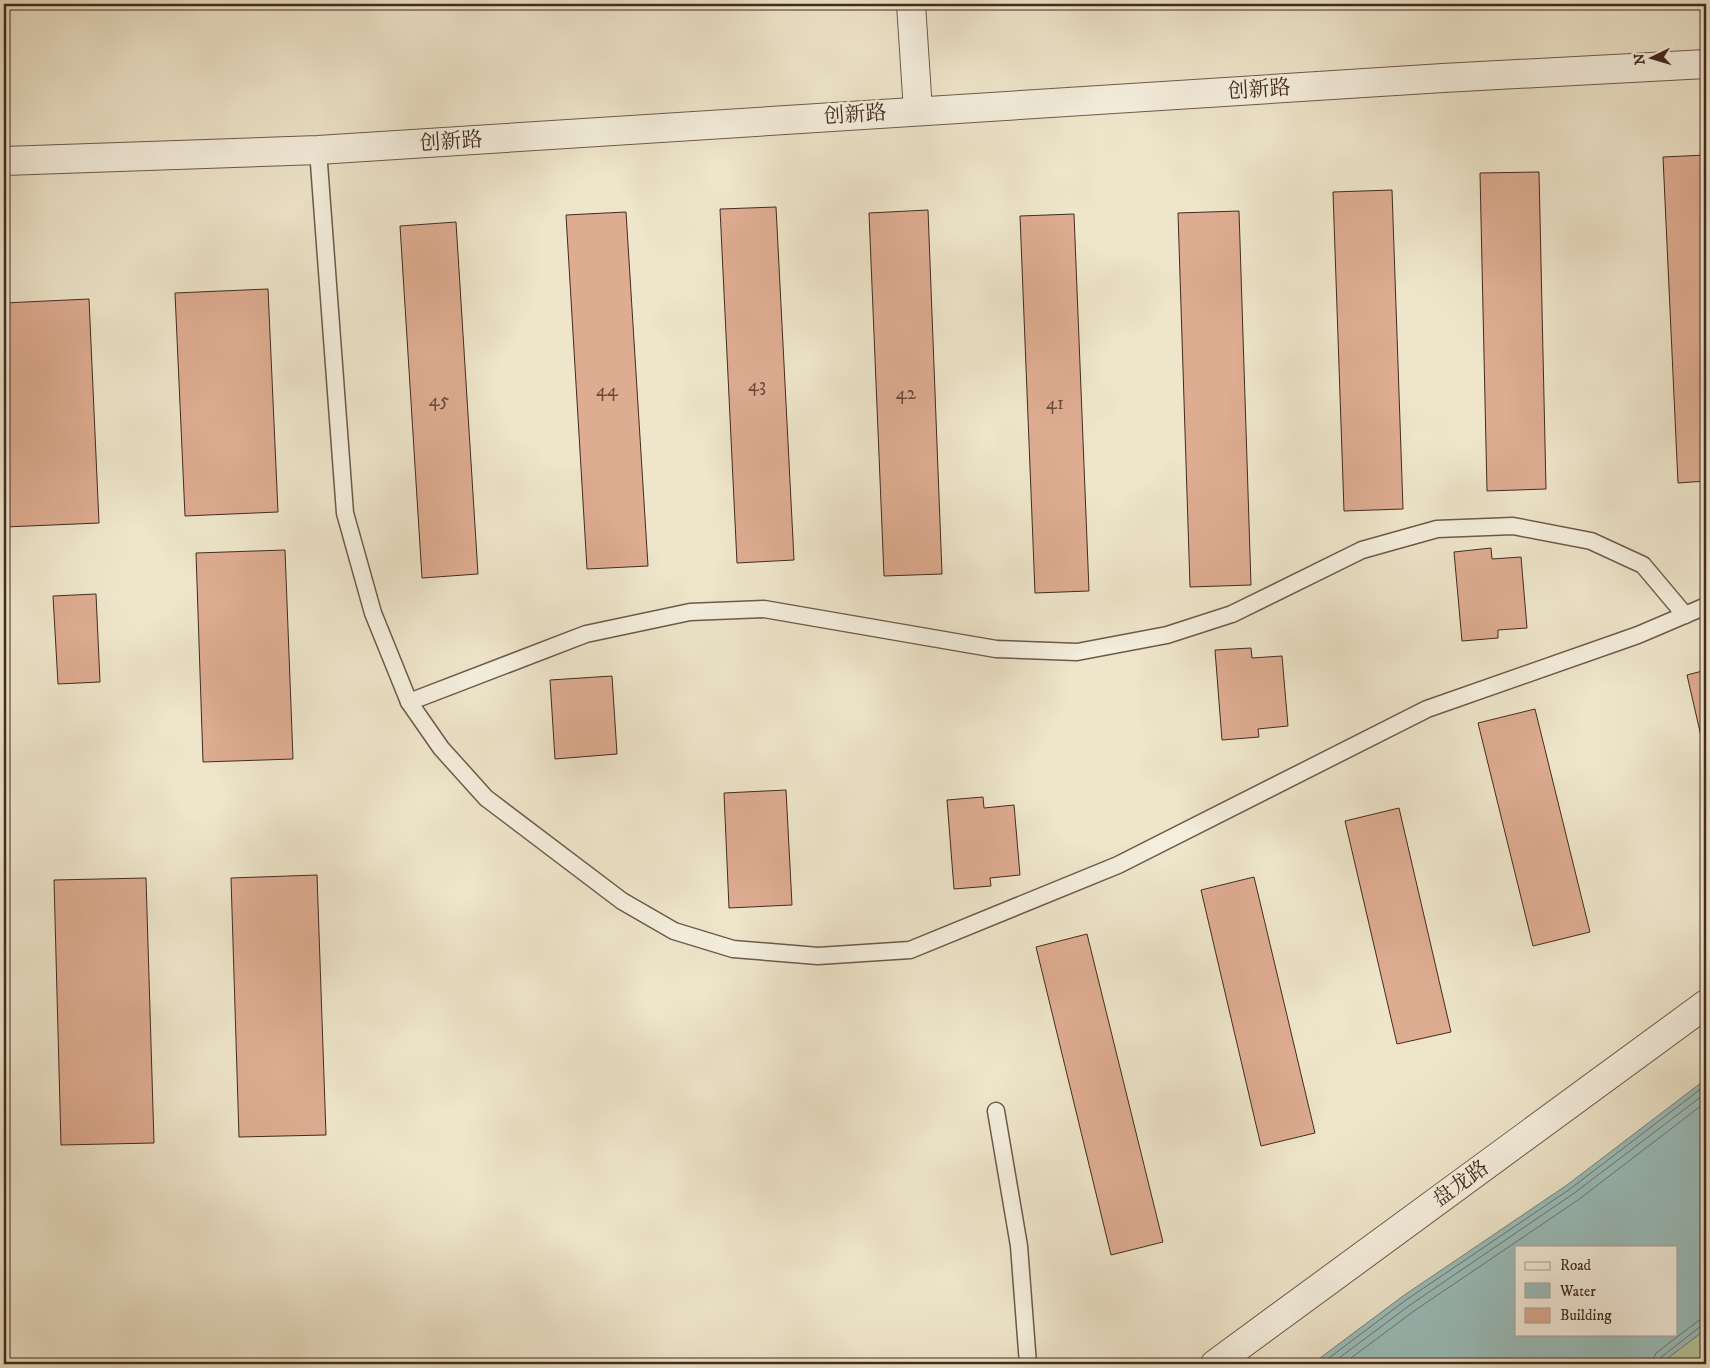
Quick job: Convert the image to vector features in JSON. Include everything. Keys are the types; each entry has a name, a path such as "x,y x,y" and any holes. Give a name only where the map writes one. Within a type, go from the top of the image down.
{"street":[{"path":"911,4 918,111"},
{"name":"创新路","path":"4,161 318,150 1444,78 1706,64"},
{"name":"盘龙路","path":"1215,1364 1706,1004"}],"lane":[{"path":"318,150 345,513 373,613 410,702 441,748 486,798 622,901 674,931 733,949 827,956 910,950 1118,865 1427,709 1638,635 1706,606"},
{"path":"410,702 586,634 690,612 764,609 996,649 1077,652 1167,635 1232,614 1362,550 1437,529 1513,526 1591,542 1643,565 1685,615"},
{"path":"996,1112 1019,1246 1028,1364"}],"green space":[{"path":"1706,1329 1706,1364 1660,1364"}],"water":[{"path":"1706,1079 1706,1329 1660,1364 1312,1364 1403,1296 1567,1185"}],"building":[{"path":"1706,155 1706,481 1678,483 1663,157"},
{"path":"1539,172 1546,489 1487,491 1480,173"},
{"path":"1392,190 1403,509 1344,511 1333,192"},
{"path":"776,207 794,560 737,563 720,209"},
{"path":"928,210 942,574 884,576 869,213"},
{"path":"1239,211 1251,585 1190,587 1178,213"},
{"path":"626,212 648,566 587,569 566,215"},
{"path":"1074,214 1089,591 1035,593 1020,216"},
{"path":"456,222 478,574 422,578 400,226"},
{"path":"268,289 278,512 185,516 175,293"},
{"path":"89,299 99,523 5,527 4,303"},
{"path":"1491,548 1492,559 1521,557 1527,628 1498,630 1498,638 1462,641 1454,552"},
{"path":"285,550 293,759 203,762 196,553"},
{"path":"96,594 100,682 58,684 53,596"},
{"path":"1251,648 1252,658 1282,656 1288,726 1258,729 1259,737 1222,740 1215,650"},
{"path":"1706,670 1706,758 1687,675"},
{"path":"612,676 617,754 555,759 550,680"},
{"path":"1535,709 1590,932 1533,946 1478,723"},
{"path":"786,790 792,905 729,908 724,793"},
{"path":"983,797 984,808 1014,805 1020,875 990,878 991,886 954,889 947,800"},
{"path":"1399,808 1451,1032 1397,1044 1345,821"},
{"path":"317,875 326,1135 239,1137 231,878"},
{"path":"1254,877 1315,1133 1261,1146 1201,890"},
{"path":"146,878 154,1143 61,1145 54,880"},
{"path":"1087,934 1163,1242 1111,1255 1036,947"}]}
